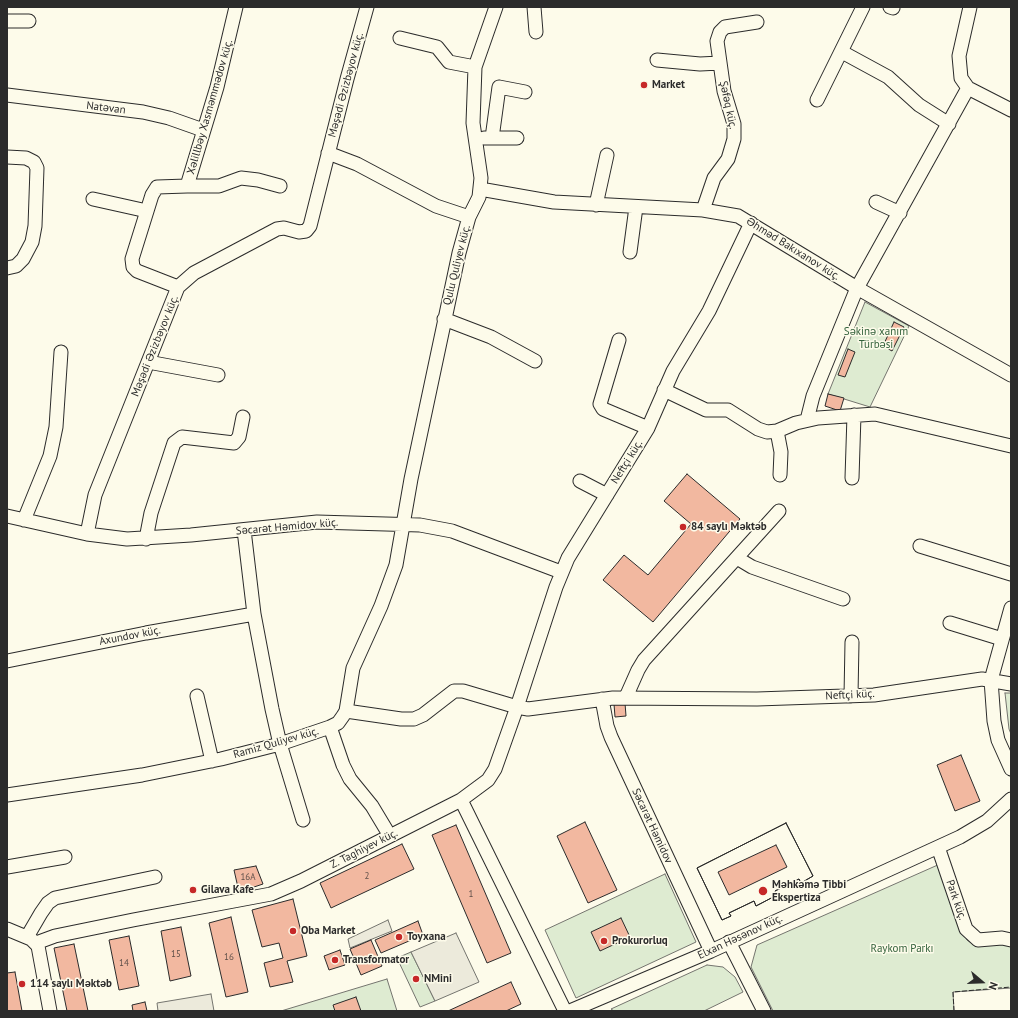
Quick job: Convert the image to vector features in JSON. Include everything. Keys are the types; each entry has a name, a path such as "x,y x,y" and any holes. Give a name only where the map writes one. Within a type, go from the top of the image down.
{"street":[{"name":"Xəlillbəy Xasməmmədov küç.","path":"178,287 137,271 133,267 132,259 152,195 157,188 164,186 187,186 217,87 236,7"},
{"name":"Məşədi Əzizbəyov küç.","path":"87,534 95,495 178,287 194,273 277,229 284,228 300,232 306,231 310,226 367,7"},
{"name":"Qulu Quliyev küç.","path":"403,525 444,319 464,232 469,217 475,208 480,189 480,170 474,138 475,67 496,7"},
{"path":"534,7 536,32"},
{"path":"817,100 863,7"},
{"path":"970,7 959,56 961,78 968,88 1011,110"},
{"path":"7,21 29,21"},
{"name":"Şəfəq küç.","path":"703,210 714,178 728,159 734,139 734,124 725,97 717,41 720,32 725,27 756,22"},
{"path":"400,38 437,47 449,62 475,67"},
{"path":"842,52 888,77 919,105 949,124"},
{"path":"658,60 700,64 720,63"},
{"path":"492,138 499,87 525,92"},
{"path":"807,420 813,396 857,288 900,213 968,88"},
{"name":"Natəvan","path":"7,95 143,112 169,118 203,130"},
{"path":"474,138 517,138"},
{"path":"328,153 357,164 436,206 469,217"},
{"path":"596,205 606,155"},
{"path":"7,157 26,158 34,162 37,168 35,226 32,242 23,259 16,266 7,268"},
{"path":"187,186 219,186 241,178 258,180 280,186"},
{"name":"Əhməd Bakıxanov küç.","path":"480,189 554,202 703,210 738,216 857,288 1011,375"},
{"path":"93,199 147,211"},
{"path":"876,202 900,213"},
{"path":"630,252 636,207"},
{"name":"Neftçi küç.","path":"461,800 488,780 495,769 561,572 568,558 648,428 673,371 709,311 751,223"},
{"path":"444,319 491,337 535,361"},
{"path":"619,340 600,404 603,409 648,428"},
{"path":"24,520 50,456 56,427 61,352"},
{"path":"148,362 218,375"},
{"path":"664,390 706,410 728,410 758,429 767,432 777,431 807,420 875,414 1011,446"},
{"path":"852,478 854,415"},
{"path":"146,539 151,513 174,443 182,436 234,443 239,437 242,417"},
{"path":"777,431 781,452 780,476"},
{"path":"580,481 607,495"},
{"path":"626,697 644,660 779,511"},
{"name":"Səcarət Həmidov küç.","path":"7,516 87,534 127,539 146,539 317,522 352,522 433,526 452,531 561,572"},
{"path":"403,525 395,571 382,606 353,668 346,711 401,719 414,719 423,715 454,691 464,691 517,707"},
{"path":"244,530 254,614 280,744 303,820"},
{"path":"920,546 1011,574"},
{"path":"737,558 752,567 843,599"},
{"path":"1011,608 1009,623 1002,639 991,680 991,703 997,734 1011,768"},
{"name":"Axundov küç.","path":"7,661 146,633 254,614"},
{"path":"950,623 1002,639"},
{"path":"851,696 852,642"},
{"name":"Neftçi küç.","path":"517,707 540,708 602,698 626,697 757,699 851,696 895,693 969,680 991,680 1011,684"},
{"path":"197,696 212,761"},
{"name":"Səcarət Həmidov","path":"602,698 607,726 611,737 711,951"},
{"name":"Ramiz Quliyev küç.","path":"7,795 142,775 212,761 280,744 330,727 338,723 346,711"},
{"path":"330,727 343,765 350,779 372,806 390,836"},
{"name":"Elxan Həsənov küç.","path":"570,1011 711,951 938,847 975,829 987,821 1011,799"},
{"path":"461,800 565,1011"},
{"name":"Z. Taghiyev küç.","path":"32,940 271,894 301,881 461,800"},
{"name":"Park küç.","path":"938,847 966,929 978,940 1002,938 1011,940"},
{"path":"7,867 65,858"},
{"path":"32,940 41,913 48,903 55,898 155,877"},
{"path":"8,932 32,940 42,958 50,1011"},
{"path":"729,942 764,1011"}],"green space":[{"name":"Səkinə xanım Türbəsi","path":"865,302 909,326 870,407 828,394"},
{"path":"1005,693 1011,693 1011,734 1009,729"},
{"name":"Raykom Parkı","path":"940,864 967,940 976,946 999,942 1011,945 1011,988 953,992 954,1011 773,1011 751,967 757,945"},
{"path":"665,874 696,942 576,998 545,930"},
{"name":"NMini","path":"411,952 435,1001 420,1007 397,958"},
{"path":"707,965 723,967 735,977 743,992 704,1011 614,1011 611,1009"},
{"path":"387,979 397,1011 281,1011"}],"shaded area":[{"path":"388,920 392,931 350,948 348,939"},
{"path":"456,933 479,982 435,1001 411,952"},
{"path":"211,994 214,1011 158,1011 157,1003"}],"building":[{"path":"894,322 904,327 892,351 883,346"},
{"path":"848,349 855,352 845,377 838,375"},
{"path":"828,394 844,398 840,411 825,406"},
{"path":"687,474 740,519 653,622 603,580 624,555 648,575 691,524 664,501"},
{"path":"625,703 626,716 615,717 614,704"},
{"path":"961,755 980,801 955,811 937,765"},
{"path":"585,822 617,890 588,903 557,836"},
{"path":"786,823 813,876 801,883 799,879 775,891 777,895 756,906 754,901 729,913 731,916 722,920 697,868","holes":["776,845 787,867 729,895 718,872"]},
{"path":"786,823 813,876 801,883 799,879 775,891 777,895 756,906 754,901 729,913 731,916 722,920 697,868"},
{"path":"456,825 511,953 487,963 432,835"},
{"path":"402,844 414,869 331,908 320,883"},
{"path":"256,866 263,884 239,892 234,870"},
{"path":"293,899 307,956 287,961 293,982 270,987 264,963 283,958 279,943 262,947 252,910"},
{"path":"231,917 248,992 226,997 209,923"},
{"path":"621,918 630,937 600,951 591,932"},
{"name":"Toyxana","path":"418,921 423,935 381,953 375,940"},
{"path":"181,927 191,976 170,981 161,931"},
{"path":"129,936 139,986 119,990 109,940"},
{"path":"371,940 382,966 361,975 350,949"},
{"path":"74,944 88,1011 67,1011 54,948"},
{"name":"Transformator","path":"340,950 345,965 329,970 324,956"},
{"path":"15,972 22,1011 7,1011 7,973"},
{"path":"511,982 521,1004 506,1011 448,1011"},
{"path":"356,997 361,1011 335,1011 333,1005"},
{"path":"145,1002 147,1011 133,1011 132,1005"}],"fence":[{"path":"954,1011 953,992 1011,987"}],"place":[{"name":"Market","path":"644,85"},
{"name":"84 saylı Məktəb","path":"683,527"},
{"name":"Gilava Kafe","path":"193,890"},
{"name":"Məhkəmə Tibbi Ekspertiza","path":"763,891"},
{"name":"Oba Market","path":"293,931"},
{"name":"Toyxana","path":"399,937"},
{"name":"Prokurorluq","path":"604,941"},
{"name":"Transformator","path":"335,960"},
{"name":"NMini","path":"416,979"},
{"name":"114 saylı Məktəb","path":"22,984"}]}
